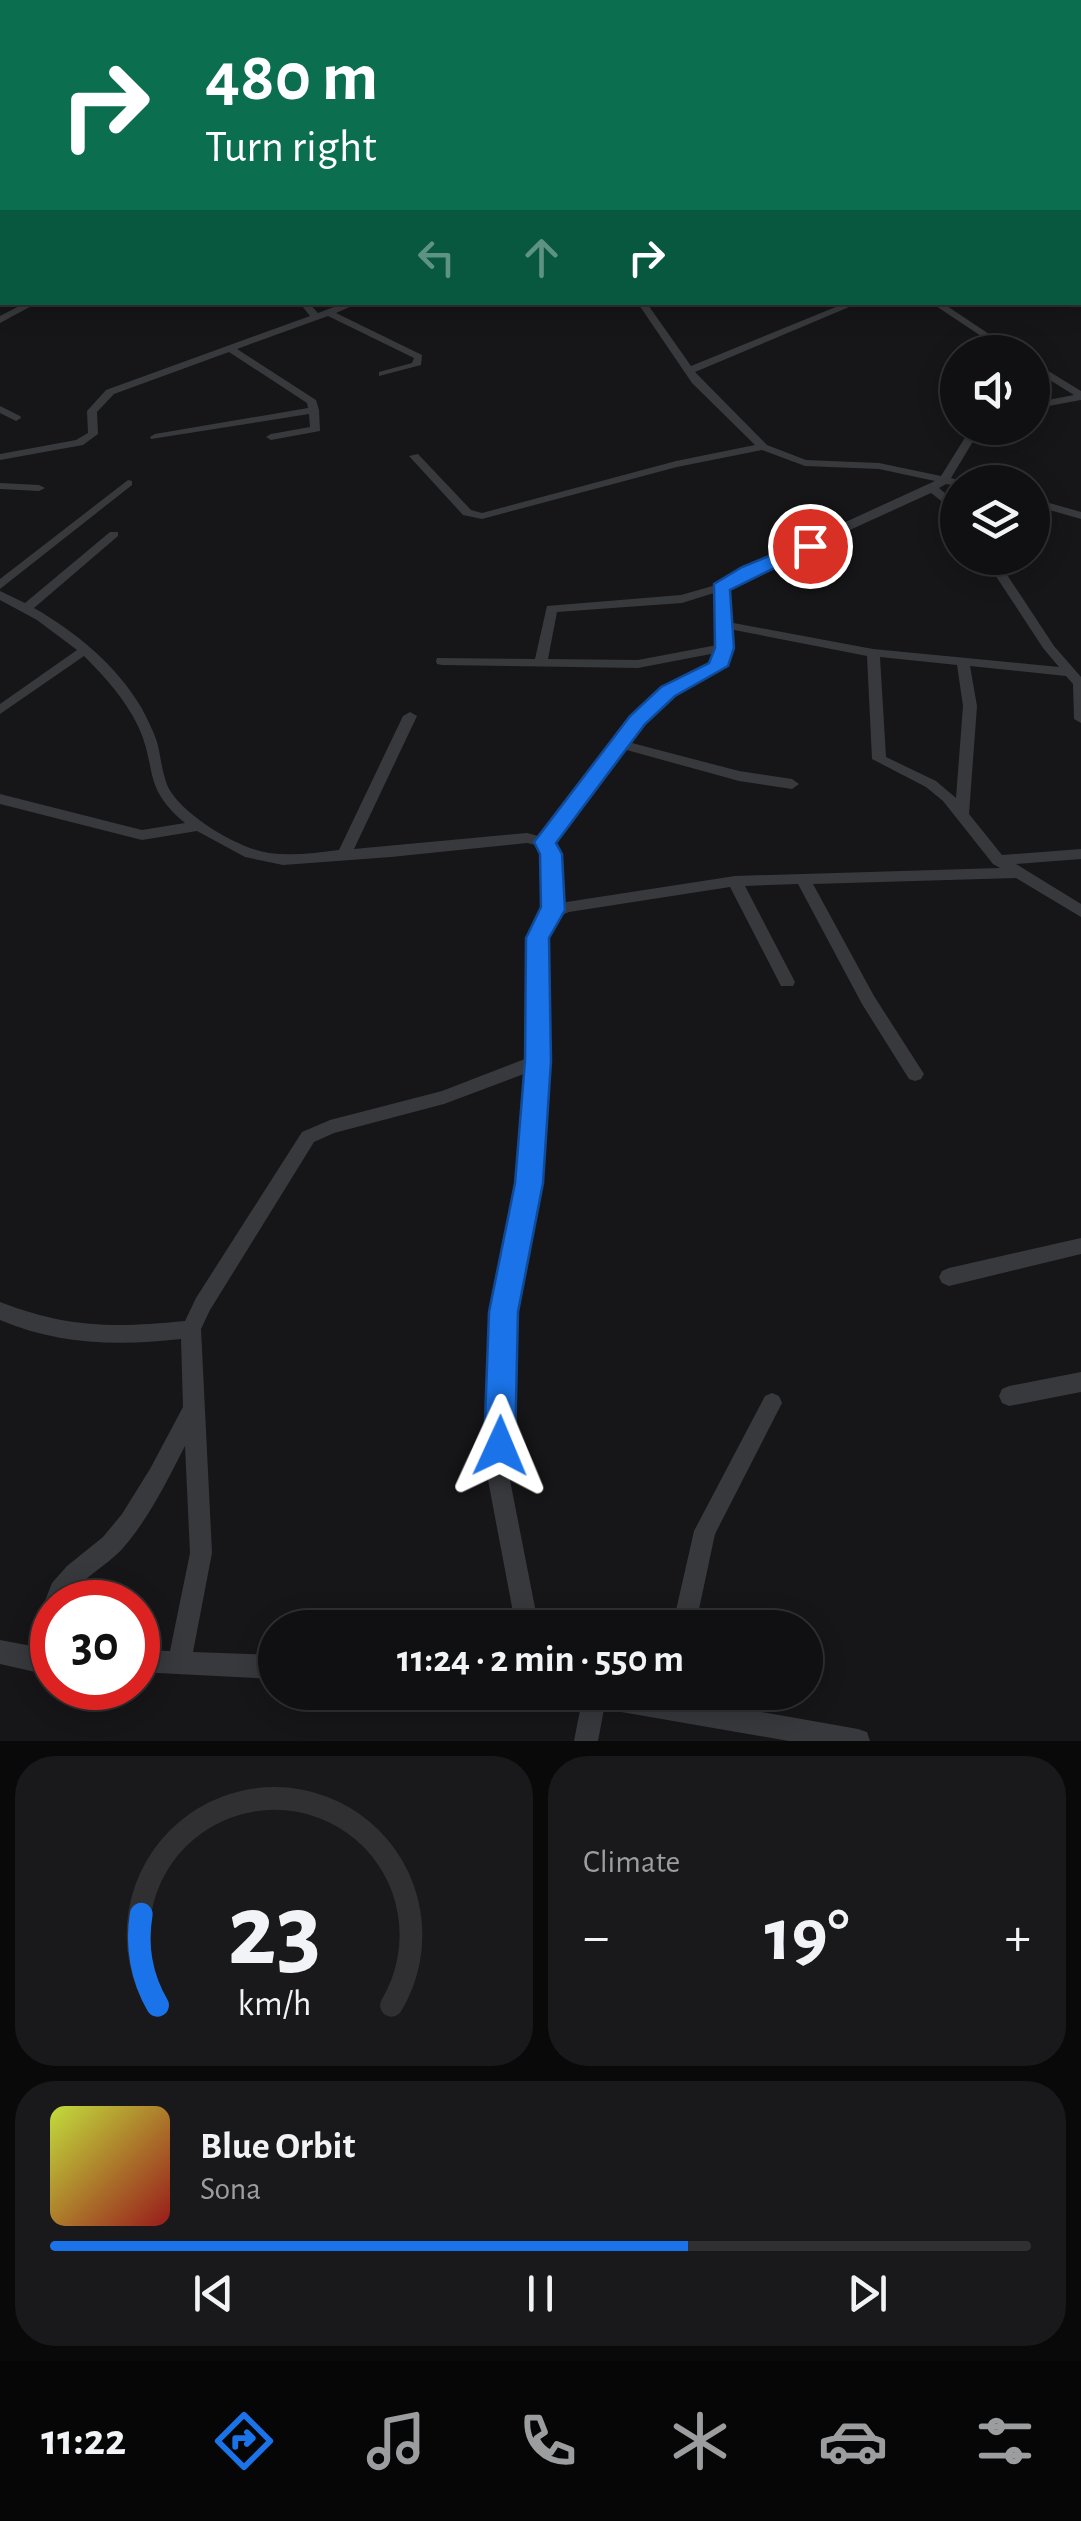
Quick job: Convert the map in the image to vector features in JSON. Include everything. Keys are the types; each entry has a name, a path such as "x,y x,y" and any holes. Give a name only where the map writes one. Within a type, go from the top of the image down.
{"street":[{"path":"337,0 379,0"},
{"path":"0,320 30,305"},
{"path":"306,305 317,318"},
{"path":"0,457 79,443 92,434 92,411 97,401 110,392 349,305"},
{"path":"642,305 688,371 763,448 805,463 879,466 940,483"},
{"path":"688,371 850,305"},
{"path":"939,305 985,335"},
{"path":"329,313 419,357 416,366 382,374"},
{"path":"232,350 309,400 314,410 316,428 270,436"},
{"path":"1050,376 1081,396"},
{"path":"1050,402 1081,396"},
{"path":"0,410 16,418"},
{"path":"155,437 314,410"},
{"path":"414,456 468,513 482,516 676,464 763,448"},
{"path":"0,586 128,483"},
{"path":"0,486 39,488"},
{"path":"541,662 550,609 663,602 720,588 749,571 940,486"},
{"path":"1050,507 1081,516"},
{"path":"28,608 114,534"},
{"path":"999,575 1067,672 1080,684 1081,719"},
{"path":"545,842 618,743 668,692 718,666 724,648 720,588"},
{"path":"0,595 28,608 126,695 144,724 162,790 198,826 258,857 286,860 344,856 527,838 545,842"},
{"path":"722,624 873,653 1067,672"},
{"path":"442,661 658,662 724,648"},
{"path":"0,710 82,652"},
{"path":"873,653 879,759 932,784 962,813 998,860 1081,911"},
{"path":"962,662 970,706 962,813"},
{"path":"344,856 410,716"},
{"path":"618,743 739,776 792,784"},
{"path":"0,799 142,835 198,826"},
{"path":"545,842 551,854 553,910"},
{"path":"998,860 1081,854"},
{"path":"524,1610 499,1480 500,1411 504,1312 529,1183 538,1061 538,938 545,916 553,910 736,880 1016,873"},
{"path":"736,880 787,982"},
{"path":"804,881 868,1000 916,1074"},
{"path":"179,1662 201,1553 191,1411 191,1329 308,1137 330,1127 444,1097 538,1061"},
{"path":"948,1277 1081,1246"},
{"path":"0,1311 22,1322 79,1334 191,1329"},
{"path":"1009,1396 1081,1382"},
{"path":"687,1610 705,1531 772,1403"},
{"path":"68,1580 118,1538 156,1480 191,1411"},
{"path":"0,1652 30,1659"},
{"path":"160,1662 258,1666"},
{"path":"586,1710 586,1741"},
{"path":"709,1710 858,1741"}],"route":[{"path":"500,1446 504,1312 529,1183 538,1061 534,994 538,938 545,916 553,910 551,854 545,842 638,720 668,692 718,666 724,648 720,588 749,571 810,546"}]}
